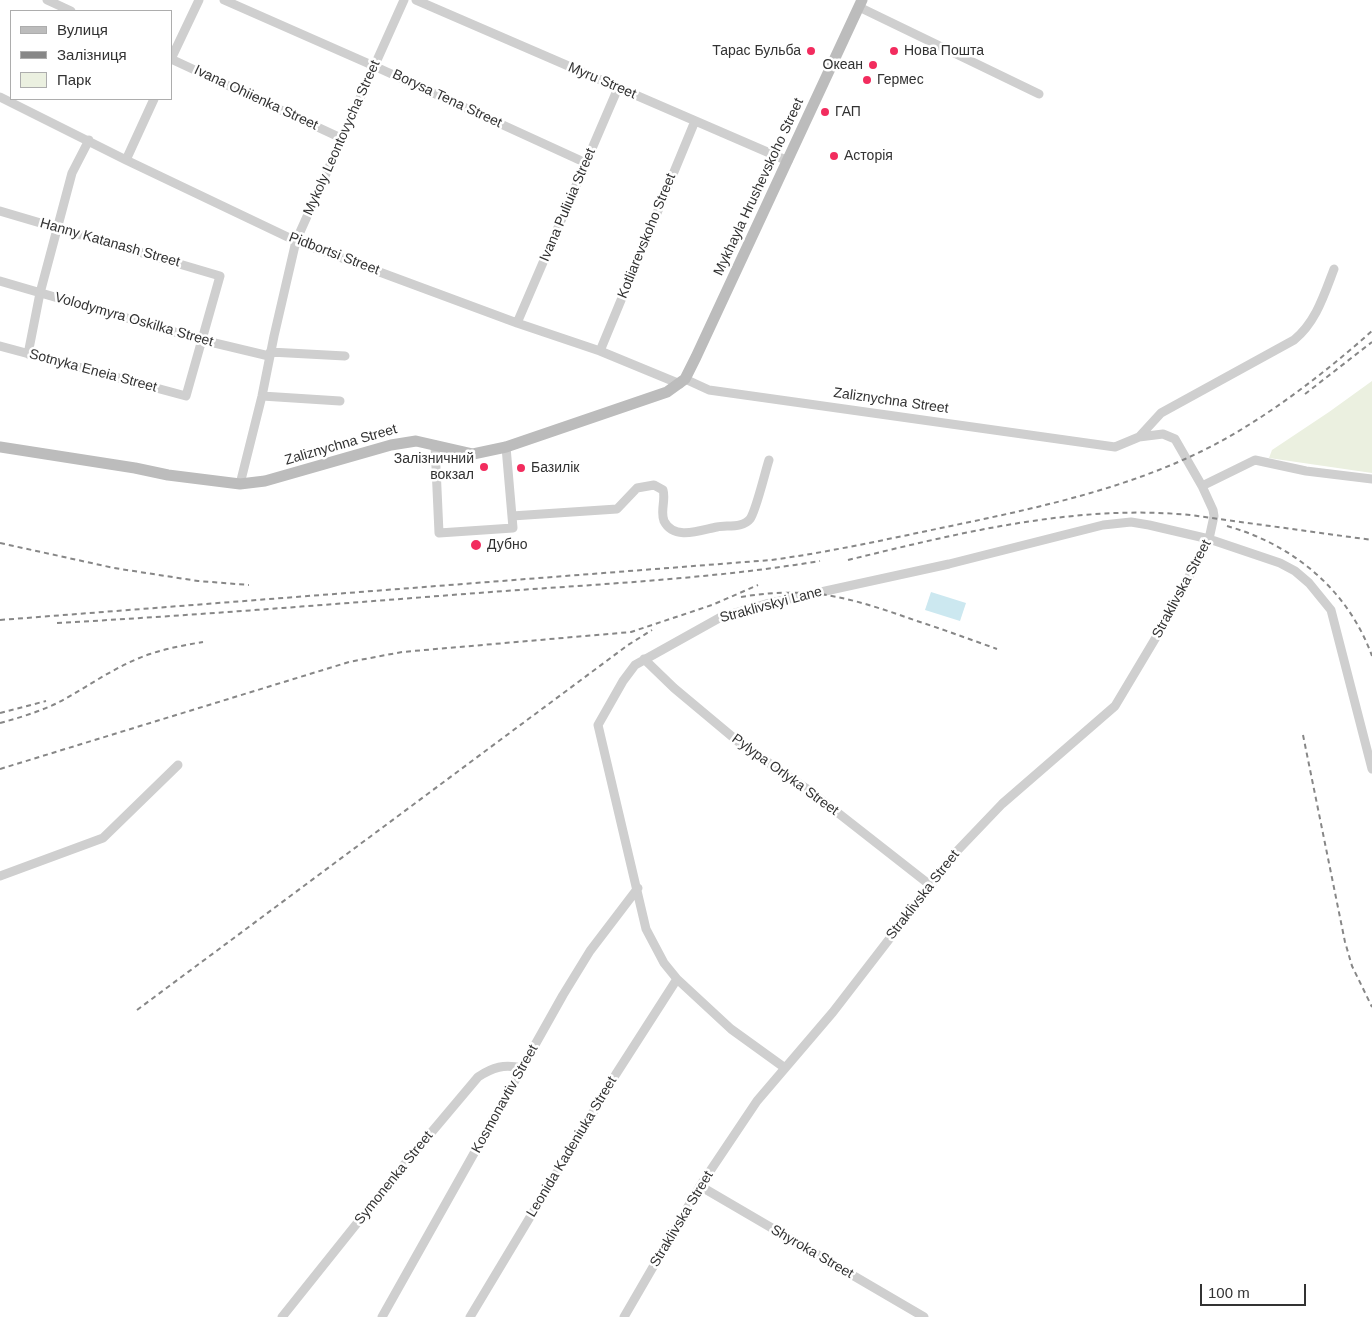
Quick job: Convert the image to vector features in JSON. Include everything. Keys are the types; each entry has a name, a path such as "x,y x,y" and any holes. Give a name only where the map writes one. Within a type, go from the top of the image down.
{"main road":[{"name":"Mykhayla Hrushevskoho Street","path":"682,381 788,161 860,3"},
{"name":"Zaliznychna Street","path":"0,446 177,476 252,484 391,445 416,441 473,454 506,447 645,401 667,392 682,381"}],"street":[{"path":"47,0 69,10"},
{"path":"172,57 199,0"},
{"name":"Borysa Tena Street","path":"224,0 586,163"},
{"name":"Mykoly Leontovycha Street","path":"240,484 262,396 296,241 404,0"},
{"name":"Myru Street","path":"416,0 788,161"},
{"path":"860,3 1039,94"},
{"name":"Ivana Ohiienka Street","path":"172,59 341,138"},
{"name":"Ivana Puliuia Street","path":"517,323 618,88"},
{"name":"Pidbortsi Street","path":"0,97 126,160 296,241 517,323 682,381"},
{"path":"126,160 154,100"},
{"name":"Kotliarevskoho Street","path":"600,352 695,121"},
{"path":"28,354 40,293 72,173 88,140"},
{"name":"Hanny Katanash Street","path":"0,211 220,276 202,340"},
{"path":"1139,437 1161,413 1253,364 1301,334 1316,313 1334,269"},
{"name":"Volodymyra Oskilka Street","path":"0,281 202,340 270,354 345,356"},
{"name":"Sotnyka Eneia Street","path":"0,346 186,396 202,340"},
{"name":"Zaliznychna Street","path":"682,381 709,390 1096,445 1115,447 1139,437"},
{"path":"262,396 340,401"},
{"name":"Straklivska Street","path":"624,1317 700,1186 757,1101 833,1012 958,850 1002,804 1115,706 1161,629 1209,539 1214,522 1214,510 1173,438 1163,434 1139,437"},
{"path":"435,445 439,534 513,528 506,447"},
{"path":"512,516 617,508 637,488 654,484 663,490 665,500 664,520 674,530 692,533 719,526 742,524 752,515 769,460"},
{"path":"1202,486 1255,460 1306,471 1372,479"},
{"name":"Straklivskyi Lane","path":"785,1068 731,1029 677,979 664,963 646,929 638,888 598,725 623,681 635,665 721,617 766,604 948,564 1084,529 1114,524 1139,523 1209,539 1280,563 1295,571 1309,583 1331,610 1372,769"},
{"name":"Pylypa Orlyka Street","path":"644,659 674,688 742,744 810,791 930,885"},
{"path":"0,876 102,838 178,765"},
{"name":"Kosmonavtiv Street","path":"382,1317 563,995 590,950 638,888"},
{"name":"Leonida Kadeniuka Street","path":"470,1317 573,1145 677,979"},
{"name":"Symonenka Street","path":"282,1317 398,1172 478,1077 488,1070 505,1065 522,1068"},
{"name":"Shyroka Street","path":"700,1186 924,1317"}],"green space":[{"path":"1372,381 1372,473 1269,458 1272,450"}],"water":[{"path":"931,592 966,603 960,621 925,610"}],"railway":[{"path":"0,620 771,560 946,527 1037,507 1097,491 1127,482 1185,459 1234,434 1283,402 1307,385 1372,331"},
{"path":"1305,394 1372,342"},
{"path":"848,560 932,540 1018,523 1104,514 1190,515 1372,540"},
{"path":"1227,526 1275,545 1316,573 1349,611 1362,632 1372,656"},
{"path":"0,543 114,568 198,581 249,585"},
{"path":"57,623 220,613 656,580 820,561"},
{"path":"0,769 349,662 402,652 631,632 712,605 758,585"},
{"path":"741,597 792,593 810,593 836,597 888,611 997,649"},
{"path":"137,1010 628,645 652,630"},
{"path":"0,723 57,703 117,668 139,658 163,650 203,642"},
{"path":"0,713 46,701"},
{"path":"1303,735 1345,942 1352,966 1372,1007"}],"place":[{"name":"Тарас Бульба","path":"811,51"},
{"name":"Нова Пошта","path":"894,51"},
{"name":"Океан","path":"873,65"},
{"name":"Гермес","path":"867,80"},
{"name":"ГАП","path":"825,112"},
{"name":"Асторія","path":"834,156"},
{"name":"Залізничний вокзал","path":"484,467"},
{"name":"Базилік","path":"521,468"},
{"name":"Дубно","path":"476,545"}]}
